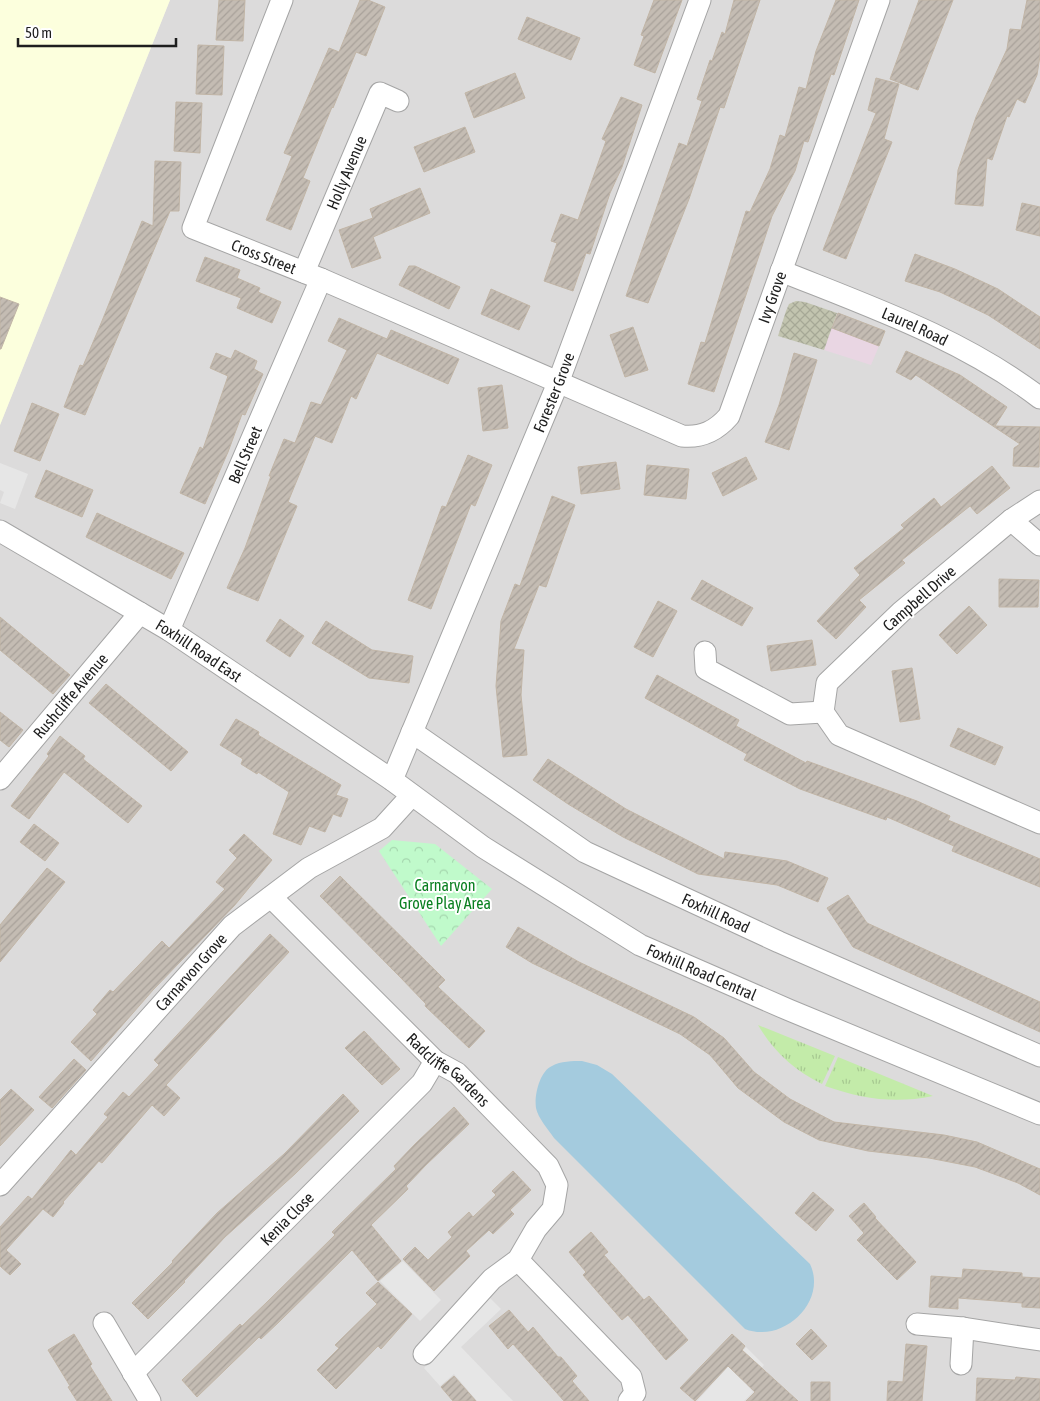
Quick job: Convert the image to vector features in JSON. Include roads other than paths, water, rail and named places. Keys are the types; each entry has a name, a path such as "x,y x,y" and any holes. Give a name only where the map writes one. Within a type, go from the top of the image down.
{"street":[{"name":"Cross Street","path":"282,0 193,228 313,276 558,383"},
{"name":"Forester Grove","path":"392,780 558,383 700,0"},
{"name":"Ivy Grove","path":"558,383 682,436 695,437 710,432 729,416 879,0"},
{"name":"Holly Avenue","path":"313,276 380,93 398,101"},
{"name":"Laurel Road","path":"781,271 937,334 1008,373 1040,398"},
{"name":"Bell Street","path":"170,630 313,276"},
{"name":"Campbell Drive","path":"822,712 827,683 901,612 1011,520 1040,501"},
{"path":"1011,520 1040,545"},
{"name":"Foxhill Road East","path":"0,531 170,630 392,780"},
{"name":"Rushcliffe Avenue","path":"0,779 140,613"},
{"path":"705,652 706,669 790,714 822,712 839,736 1040,823"},
{"name":"Foxhill Road","path":"412,732 585,852 779,942 1040,1056"},
{"name":"Foxhill Road Central","path":"392,780 483,847 640,945 789,1010 1040,1114"},
{"name":"Carnarvon Grove","path":"0,1185 232,926 310,868 382,828 412,795"},
{"name":"Radcliffe Gardens","path":"271,896 435,1061 457,1073 470,1086 548,1166 557,1185 552,1209 536,1229 518,1260 492,1279 424,1354"},
{"name":"Kenia Close","path":"133,1373 422,1083 435,1061"},
{"path":"518,1260 631,1377 635,1392 629,1401"},
{"path":"104,1323 150,1401"},
{"path":"917,1324 963,1328 1040,1340"},
{"path":"961,1364 963,1328"}],"water":[{"path":"582,1061 597,1065 612,1074 810,1264 814,1278 813,1292 807,1305 787,1325 773,1331 759,1332 745,1329 554,1138 541,1120 536,1108 536,1097 541,1078 555,1064"}],"park label":[{"name":"Carnarvon Grove Play Area","path":"445,894"}]}
